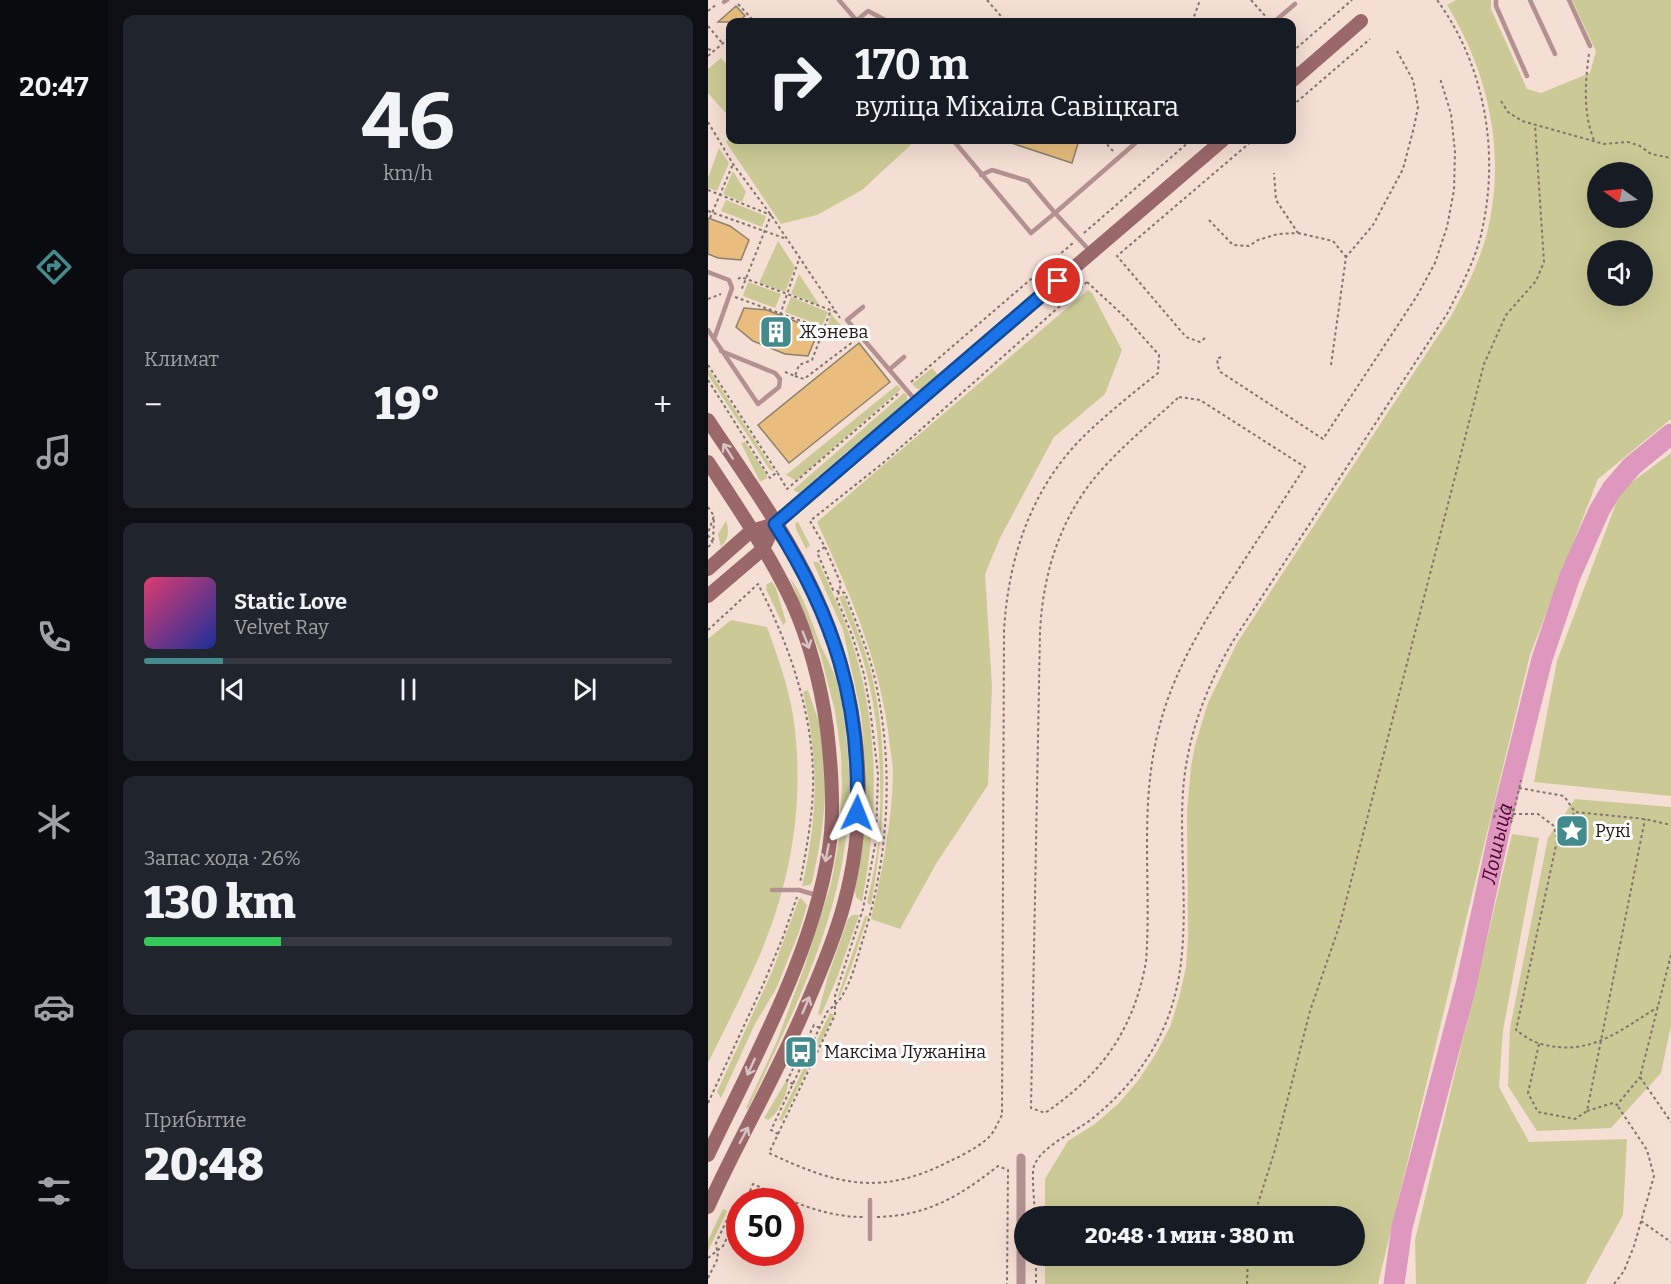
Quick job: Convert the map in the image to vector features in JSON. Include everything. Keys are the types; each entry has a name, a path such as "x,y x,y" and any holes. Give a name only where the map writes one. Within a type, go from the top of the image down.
{"main road":[{"path":"1296,71 1361,21"},
{"path":"708,596 763,549 775,524 1218,144"},
{"path":"708,420 798,561 815,594 844,675 851,706 858,771 856,833 844,905 827,953 787,1046 708,1207"},
{"path":"708,462 763,549 792,604 810,649 825,713 833,776 831,834 819,896 783,994 750,1068 712,1135 708,1156 733,1155"},
{"path":"708,569 751,531 775,524"},
{"path":"712,1135 733,1155"}],"street":[{"path":"1021,1158 1021,1284"}],"lane":[{"path":"840,0 854,18"},
{"path":"1496,0 1496,6 1527,76"},
{"path":"1530,0 1555,54"},
{"path":"1569,0 1590,46"},
{"path":"1277,18 1295,4"},
{"path":"861,18 868,11 881,18"},
{"path":"957,144 1031,233 1134,144"},
{"path":"981,175 992,170 1028,181 1092,252"},
{"path":"708,272 729,280 732,288 714,339"},
{"path":"863,307 847,320 917,402"},
{"path":"708,330 722,351 758,404 779,387 780,379 775,373 722,351"},
{"path":"890,369 904,357"},
{"path":"772,890 799,890 819,896"},
{"path":"870,1200 870,1239"}],"path":[{"path":"987,0 1003,18"},
{"path":"1193,18 1200,0"},
{"path":"1251,0 1268,18"},
{"path":"1296,49 1352,0"},
{"path":"1035,1206 1034,1167 1049,1147 1092,1120 1134,1078 1151,1052 1172,1006 1181,967 1183,938 1182,811 1185,777 1196,722 1212,680 1233,640 1447,314 1466,277 1481,236 1489,193 1490,161 1485,107 1473,66 1455,27 1437,0"},
{"path":"708,11 724,1"},
{"path":"738,4 751,18"},
{"path":"708,26 723,44"},
{"path":"1296,103 1370,39"},
{"path":"708,56 726,41"},
{"path":"1590,46 1586,111 1587,124 1594,140"},
{"path":"708,49 714,51"},
{"path":"1331,365 1346,257 1373,225 1403,169 1414,127 1418,107 1413,80 1397,51"},
{"path":"1221,357 1217,359 1219,371 1323,439 1417,296 1435,263 1448,227 1454,190 1455,152 1451,114 1440,78"},
{"path":"1501,100 1508,112 1522,121 1604,144 1628,142 1640,146 1651,154 1671,158"},
{"path":"708,122 733,164 771,215 842,321"},
{"path":"1257,1206 1298,1066 1310,1011 1340,924 1484,364 1506,315 1536,281 1544,262 1535,125"},
{"path":"1106,144 1118,158"},
{"path":"708,365 788,489 1186,144"},
{"path":"1205,338 1200,342 1186,337 1117,256 1248,144"},
{"path":"710,218 710,212 733,164"},
{"path":"1274,173 1276,200 1298,233"},
{"path":"708,190 771,215"},
{"path":"710,212 787,239"},
{"path":"735,307 771,215"},
{"path":"1209,220 1233,245 1249,246 1268,237 1298,233 1333,241 1346,257"},
{"path":"780,314 799,259"},
{"path":"730,284 741,277 836,312"},
{"path":"810,521 883,463 1088,282 1126,318 1159,355 1158,373 1102,420 1060,464 1030,515 1011,572 1004,631 1002,1115 989,1138 953,1160 914,1177 879,1183 859,1183 820,1175 769,1152 835,1014 835,996 863,909 876,840"},
{"path":"708,299 719,294 729,295 855,340"},
{"path":"795,376 799,366 812,360 831,310"},
{"path":"849,331 855,340"},
{"path":"784,371 804,379 855,340"},
{"path":"708,380 770,478 777,472"},
{"path":"1179,397 1200,400 1305,467 1195,637 1177,674 1163,712 1149,785 1146,962 1142,988 1133,1012 1122,1035 1107,1056 1072,1095 1045,1113 1031,1108 1040,632 1045,579 1062,530 1084,492 1106,465 1179,397"},
{"path":"708,507 714,516 713,543 708,547"},
{"path":"713,543 708,534 714,516"},
{"path":"708,630 758,584 790,654 806,717 813,773 810,831 799,890 783,937 708,1103"},
{"path":"1512,823 1521,780"},
{"path":"1519,788 1564,796 1575,812 1645,819 1671,825"},
{"path":"1494,818 1497,808 1538,814 1554,826 1557,841"},
{"path":"1575,812 1557,841 1516,1030 1539,1044 1574,1048 1600,1042 1658,1006"},
{"path":"1587,1111 1645,819"},
{"path":"1617,1105 1640,1077 1671,955"},
{"path":"778,1134 771,1130 827,1012 842,997"},
{"path":"793,1084 787,1081 814,1025 820,1028"},
{"path":"1539,1044 1528,1093 1538,1112 1575,1119 1587,1111 1613,1103 1617,1105 1647,1150 1654,1176 1634,1246 1624,1271 1614,1284"},
{"path":"1640,1077 1671,1122"},
{"path":"804,1205 833,1214 870,1217 902,1215 948,1201 998,1166 1008,1170 1006,1284"},
{"path":"1641,1221 1671,1242"},
{"path":"708,1278 718,1258 716,1243 726,1222"},
{"path":"708,1258 723,1246 726,1240"},
{"path":"1036,1266 1036,1284"},
{"path":"1247,1284 1248,1266"}],"shaded area":[{"path":"1456,0 1491,0 1491,9 1527,89 1541,93 1590,73 1596,51 1572,0 1671,0 1671,419 1598,479 1530,655 1378,1284 1045,1284 1045,1266 1365,1266 1365,1206 1045,1206 1045,1179 1068,1141 1095,1124 1118,1104 1138,1081 1170,1027 1186,967 1188,938 1187,811 1191,767 1208,703 1237,643 1451,316 1471,278 1483,247 1492,207 1495,177 1494,147 1484,88 1462,32 1447,5"},
{"path":"721,58 726,64 726,113 708,93 708,69"},
{"path":"727,144 912,144 862,190 817,215 781,224"},
{"path":"719,148 729,163 717,191 708,188 708,178"},
{"path":"733,171 746,192 742,202 723,194"},
{"path":"726,200 766,216 762,227 721,211"},
{"path":"778,241 795,267 785,292 759,283"},
{"path":"799,274 820,306 791,294"},
{"path":"748,282 781,294 775,308 743,296"},
{"path":"1088,290 1092,293 1122,350 1105,394 1054,437 1000,538 985,574 992,686 988,785 936,864 900,929 871,919 891,811 893,765 885,709 862,627 817,522"},
{"path":"791,297 828,312 822,326 785,312"},
{"path":"831,314 851,337 827,328"},
{"path":"708,368 774,471 770,470 708,375"},
{"path":"932,368 939,376 924,389 917,389 912,384"},
{"path":"897,385 901,389 798,479 795,480 786,475"},
{"path":"904,393 907,395 907,407 883,429 850,449 799,493 793,490"},
{"path":"745,442 767,475 767,478 760,482 741,443"},
{"path":"1671,453 1671,796 1534,782 1557,661 1621,490"},
{"path":"726,521 728,535 721,547 718,534"},
{"path":"798,522 810,545 806,549 796,529 795,523"},
{"path":"813,562 818,562 820,565 846,624 859,667 871,733 874,800 868,868 862,902 856,897 855,891 863,840 866,771 861,714 843,630"},
{"path":"790,578 807,610 835,677 840,695 844,715 849,787 846,836 838,883 809,974 748,1109 746,1108 777,1041 805,965 831,884 839,839 841,755 835,711 820,653"},
{"path":"772,582 786,622 783,625 766,589 767,584"},
{"path":"844,595 870,668 881,727 882,816 871,905 867,903 876,859 880,820 878,743 871,691 865,667 839,597"},
{"path":"731,620 767,627 771,638 793,715 798,776 797,806 788,865 772,923 761,952 708,1063 708,639"},
{"path":"808,690 821,730 825,787 822,826 812,882 810,885 802,886 814,813 812,741 803,692"},
{"path":"1575,799 1671,807 1671,1025 1661,1073 1611,1128 1537,1131 1508,1086 1510,1028 1548,838"},
{"path":"1512,834 1539,838 1503,1030 1499,1087 1529,1142 1627,1139 1623,1215 1585,1284 1416,1284 1415,1240"},
{"path":"801,898 807,905 799,932 776,989 755,1024 721,1098 717,1092 772,972"},
{"path":"852,915 859,915 837,978 821,1015 818,1014 828,976 848,919"},
{"path":"865,916 868,916 839,998 838,996"},
{"path":"830,1013 834,1014 833,1017 782,1121 779,1120"},
{"path":"786,1081 788,1083 786,1093 781,1104 772,1117 768,1120 764,1118"},
{"path":"723,1209 726,1210 708,1251 708,1240"}],"building":[{"path":"736,6 745,16 726,18 726,22 718,22"},
{"path":"1014,144 1078,144 1072,163"},
{"path":"708,218 730,226 749,240 741,260 718,258 708,254"},
{"name":"Жэнева","path":"744,308 767,310 797,322 816,337 808,356 785,354 753,341 736,327"},
{"path":"859,343 890,382 789,463 758,425"}],"waterway":[{"name":"Лошыца","path":"1394,1284 1402,1227 1466,985 1503,814 1542,659 1570,576 1599,511 1612,489 1632,466 1671,434"}],"place":[{"name":"Жэнева","path":"776,332"},
{"name":"Рукі","path":"1572,831"},
{"name":"Максіма Лужаніна","path":"801,1052"}],"route":[{"path":"857,813 858,771 851,706 844,675 815,594 775,524 1058,281"}]}
